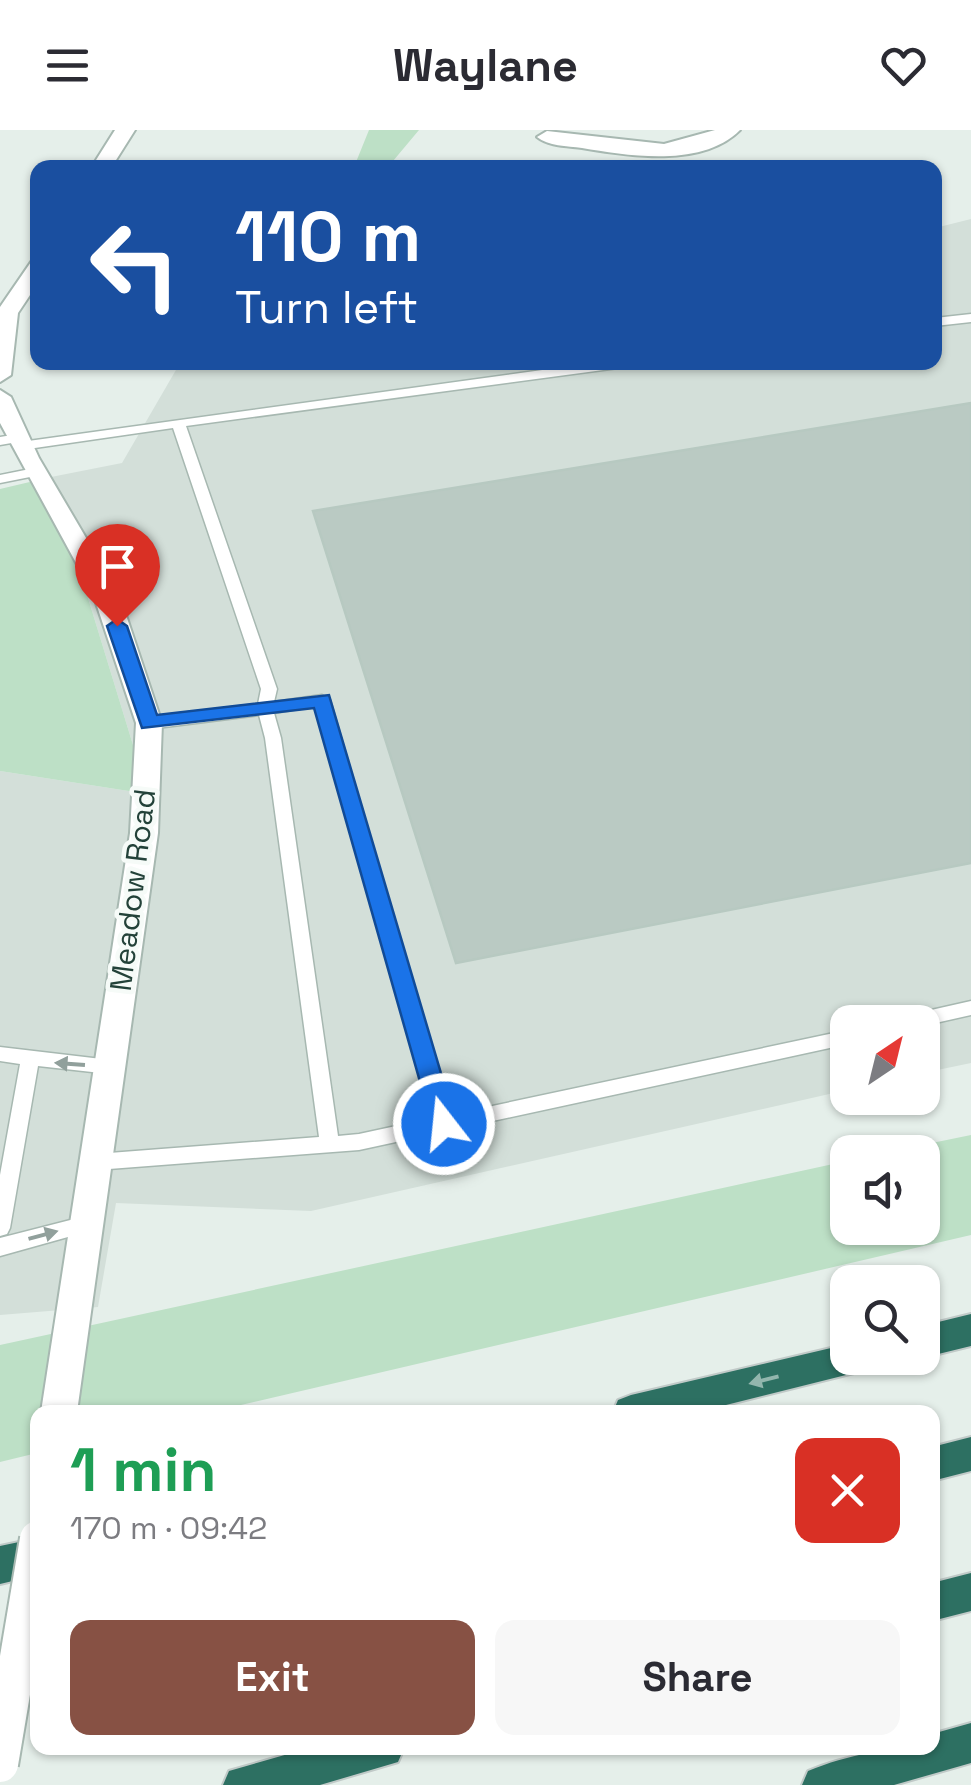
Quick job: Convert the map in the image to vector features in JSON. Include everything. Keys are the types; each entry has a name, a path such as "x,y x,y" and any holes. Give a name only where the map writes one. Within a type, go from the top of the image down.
{"highway":[{"path":"940,1338 971,1330"},
{"path":"660,1405 830,1365"},
{"path":"940,1462 971,1454"},
{"path":"0,1566 30,1558"},
{"path":"940,1600 971,1592"},
{"path":"0,1701 30,1693"},
{"path":"940,1752 971,1743"},
{"path":"243,1785 357,1755"},
{"path":"822,1785 928,1755"}],"street":[{"path":"106,160 125,130"},
{"path":"547,137 660,150 730,130"},
{"path":"0,375 10,294 30,274"},
{"name":"Meadow Road","path":"0,396 18,449 106,594 149,723 144,833 59,1405"},
{"path":"0,1764 30,1586"}],"lane":[{"path":"942,321 971,318"},
{"path":"0,479 18,449 178,423 573,370"},
{"path":"178,423 269,689 265,709 273,738 330,1145"},
{"path":"149,723 322,700 444,1124"},
{"path":"940,1015 971,1008"},
{"path":"96,1162 330,1145 830,1040"},
{"path":"0,1054 30,1061 110,1067"},
{"path":"0,1228 30,1061"},
{"path":"0,1246 86,1224"}],"shaded area":[{"path":"971,219 971,1063 940,1069 940,1005 830,1005 830,1094 311,1211 116,1203 98,1307 0,1315 0,771 148,794 51,477 122,463 176,370 942,370 942,226"}],"green space":[{"path":"369,130 419,130 394,160 357,160"},
{"path":"51,477 148,794 0,771 0,489"},
{"path":"971,1135 971,1235 940,1242 940,1141"},
{"path":"830,1165 830,1245 928,1245 241,1405 30,1405 30,1455 0,1462 0,1345"}],"building":[{"path":"971,403 971,863 456,963 313,511"}],"route":[{"path":"117,626 149,723 322,700 444,1124"}]}
